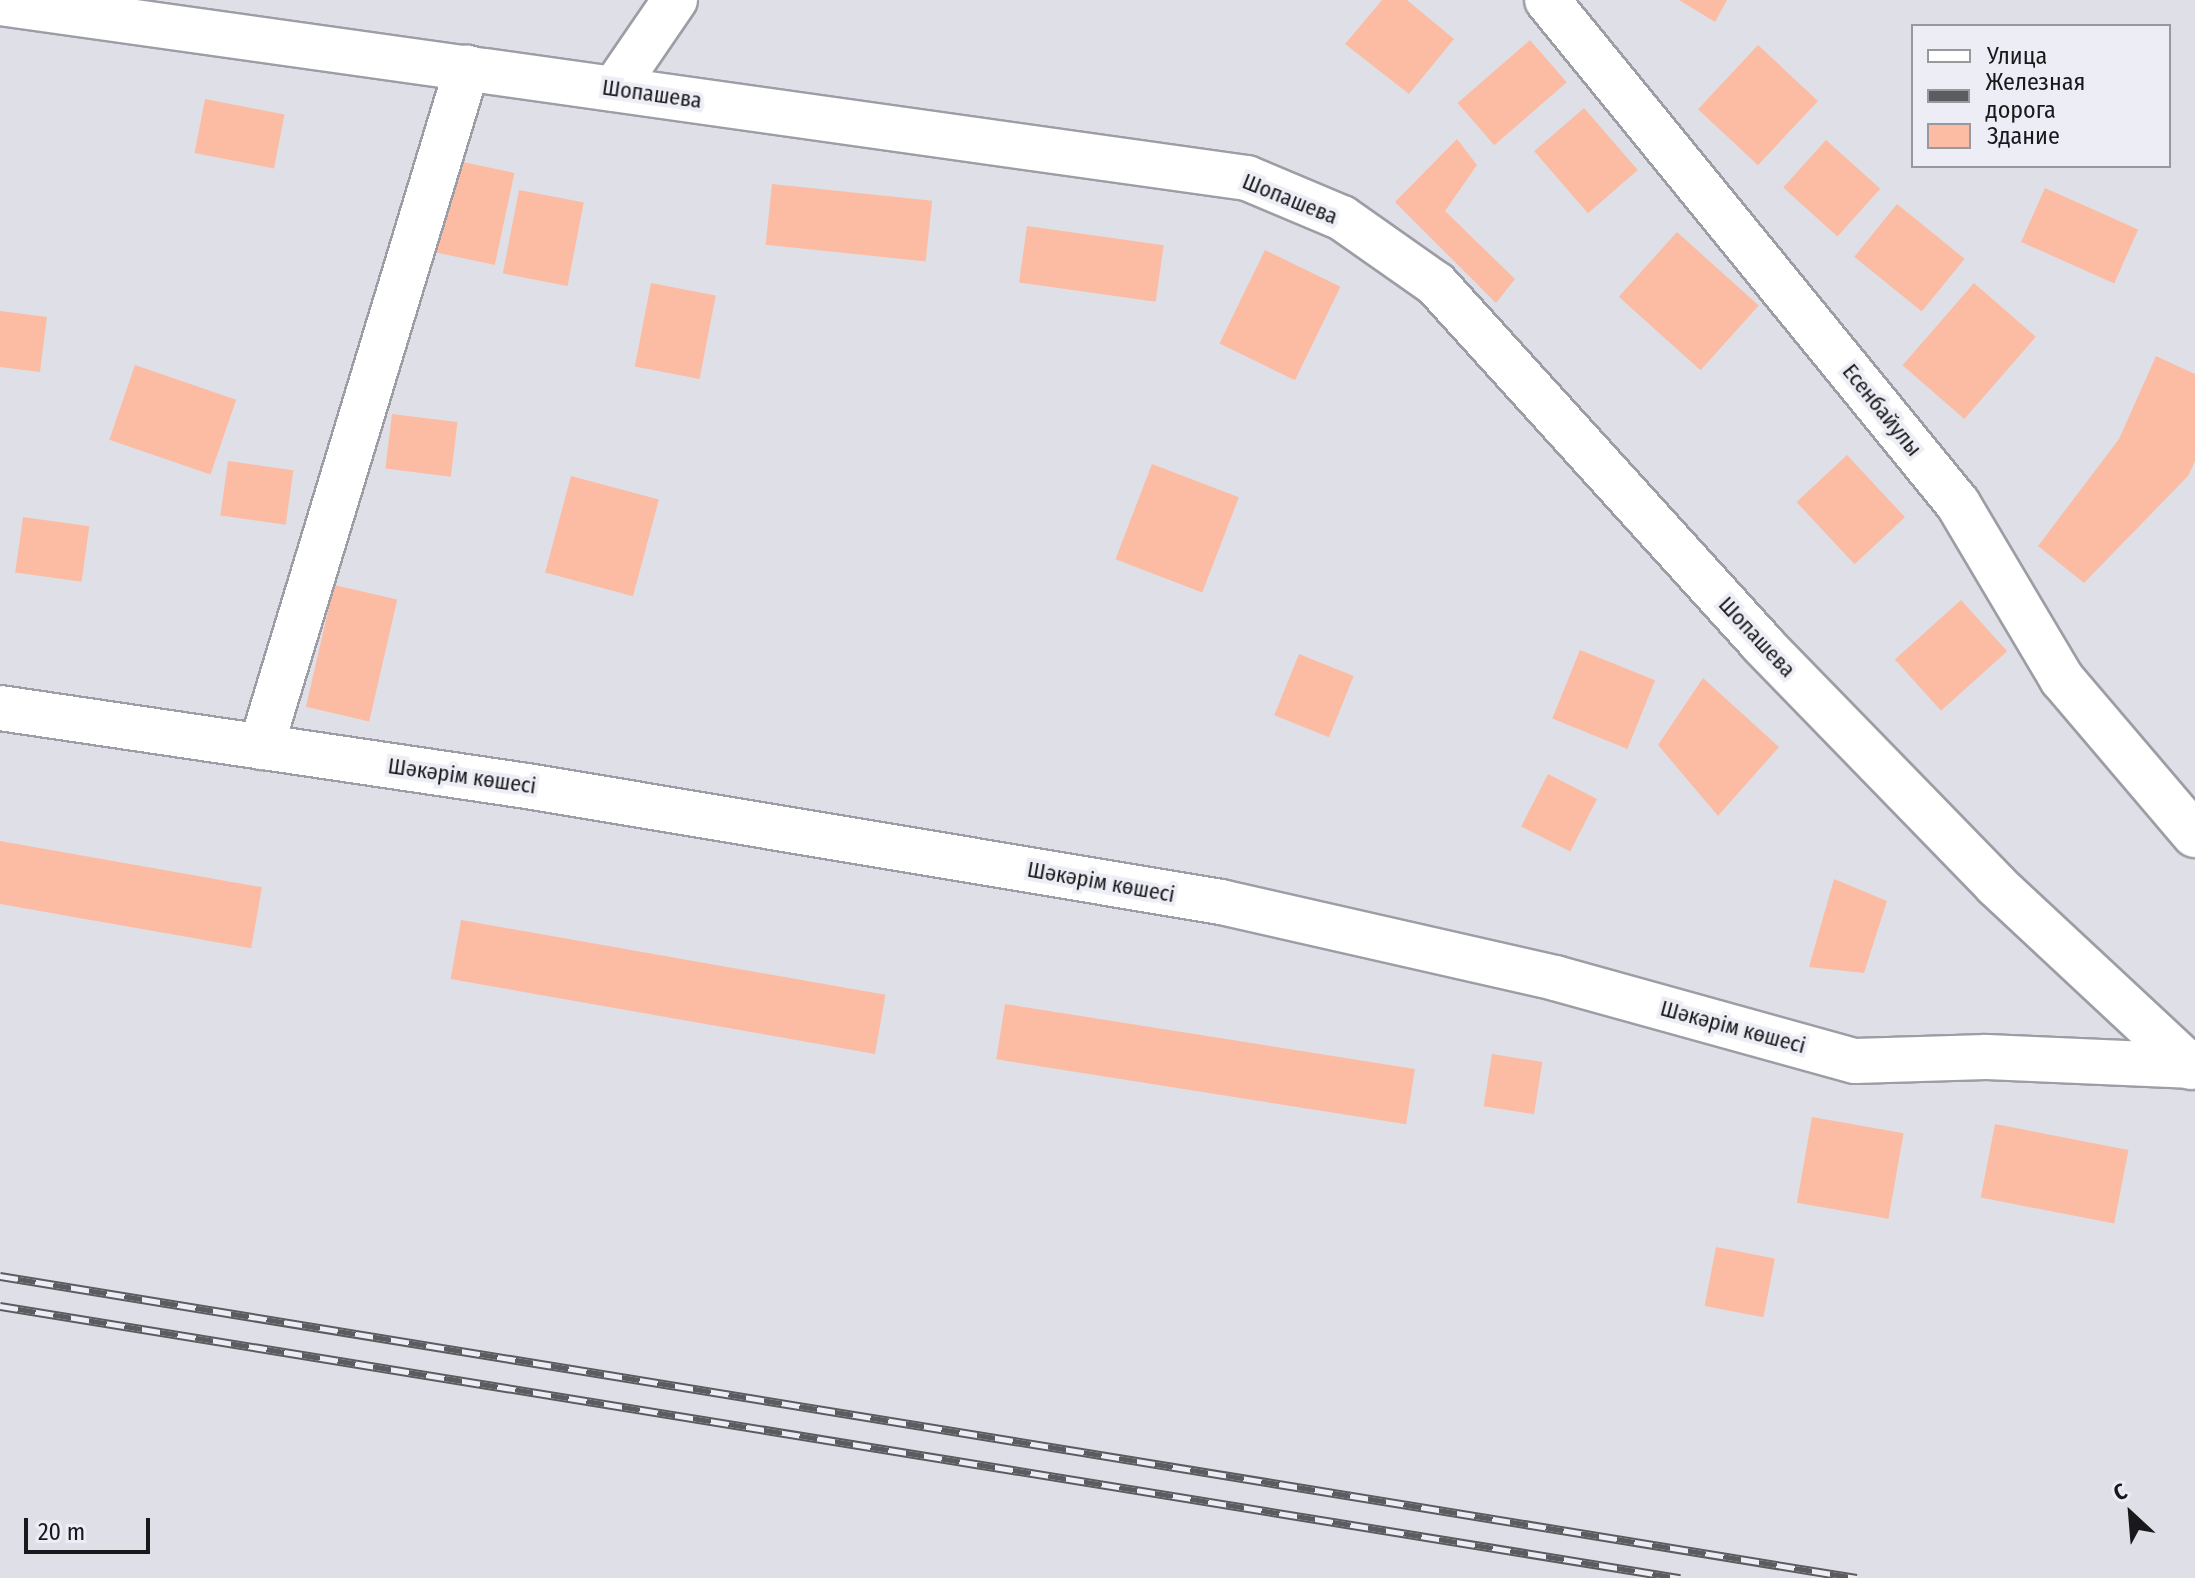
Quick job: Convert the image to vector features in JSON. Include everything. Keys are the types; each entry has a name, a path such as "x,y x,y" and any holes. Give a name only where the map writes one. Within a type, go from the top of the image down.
{"street":[{"path":"614,89 675,0"},
{"name":"Есенбайулы","path":"1547,0 1958,504 2062,679 2195,835"},
{"name":"Шопашева","path":"0,3 1247,178 1342,218 1436,284 1773,655 1996,885 2193,1066"},
{"path":"261,747 467,68"},
{"name":"Шәкәрім көшесі","path":"0,708 527,786 1221,902 1555,978 1855,1061 1986,1057 2193,1066"}],"building":[{"path":"1382,0 1407,0 1454,39 1409,94 1345,44"},
{"path":"1679,0 1727,0 1715,22"},
{"path":"1530,40 1567,82 1494,145 1458,103"},
{"path":"1758,45 1818,101 1758,165 1698,109"},
{"path":"205,99 285,114 274,168 195,153"},
{"path":"1584,108 1638,170 1588,213 1534,151"},
{"path":"1457,139 1477,165 1445,211 1515,279 1496,303 1395,202"},
{"path":"1826,140 1880,189 1837,236 1783,188"},
{"path":"444,158 514,173 495,265 424,250"},
{"path":"772,184 932,201 926,261 766,245"},
{"path":"2045,188 2138,229 2114,283 2021,242"},
{"path":"519,190 584,203 568,286 503,273"},
{"path":"1897,204 1965,259 1922,312 1854,257"},
{"path":"1027,226 1164,245 1156,302 1019,282"},
{"path":"1677,232 1759,306 1701,370 1619,297"},
{"path":"1265,250 1340,287 1295,380 1219,343"},
{"path":"651,283 716,296 700,379 635,366"},
{"path":"1974,283 2036,337 1964,419 1902,365"},
{"path":"0,311 47,317 40,372 0,367"},
{"path":"2156,356 2195,374 2195,461 2188,476 2084,583 2038,546 2119,439"},
{"path":"135,365 236,400 210,475 109,440"},
{"path":"392,414 458,422 451,477 385,469"},
{"path":"1847,455 1905,517 1855,564 1797,502"},
{"path":"228,461 293,470 286,525 220,515"},
{"path":"1152,464 1239,497 1202,593 1115,559"},
{"path":"571,476 659,500 633,596 545,573"},
{"path":"23,517 89,526 82,582 15,572"},
{"path":"334,585 397,600 369,721 306,707"},
{"path":"1961,600 2007,651 1941,711 1895,660"},
{"path":"1580,650 1655,680 1627,749 1552,719"},
{"path":"1299,654 1354,676 1329,737 1274,715"},
{"path":"1703,678 1779,747 1718,816 1658,745"},
{"path":"1548,774 1597,799 1570,852 1521,827"},
{"path":"0,841 262,887 251,948 0,904"},
{"path":"1834,879 1887,901 1864,973 1809,967"},
{"path":"461,920 885,995 875,1054 451,979"},
{"path":"1005,1004 1415,1069 1406,1124 996,1059"},
{"path":"1492,1054 1542,1062 1534,1114 1484,1106"},
{"path":"1812,1117 1904,1133 1888,1219 1797,1203"},
{"path":"1995,1124 2129,1150 2114,1224 1981,1198"},
{"path":"1716,1247 1775,1258 1763,1317 1705,1306"}],"railway":[{"path":"0,1276 1857,1578"},
{"path":"0,1306 1680,1578"}]}
